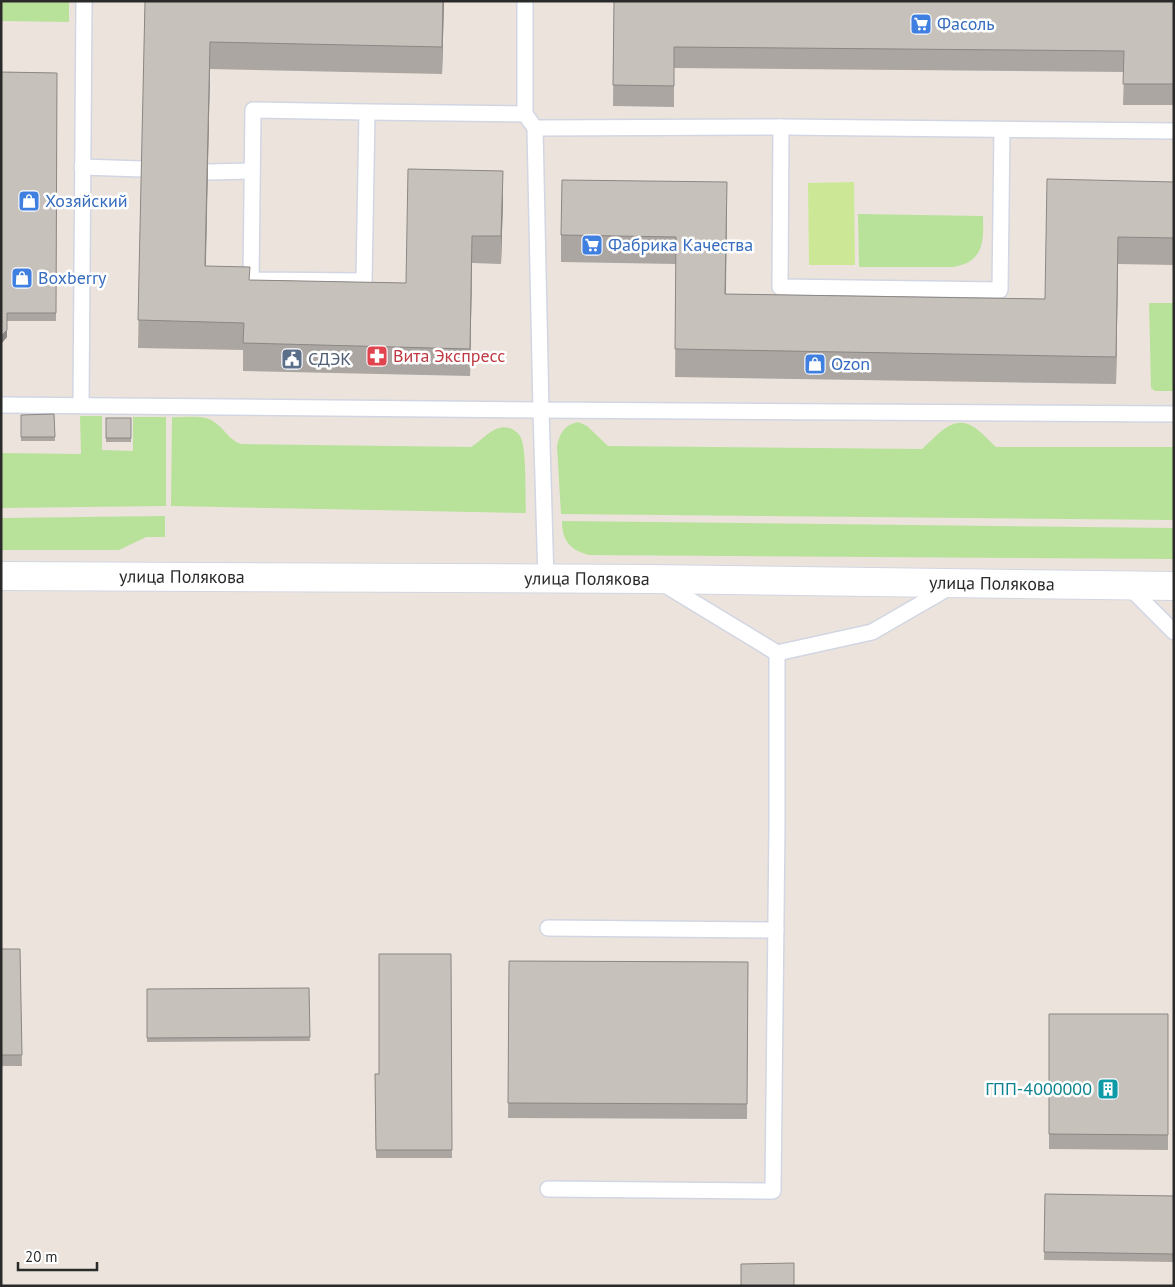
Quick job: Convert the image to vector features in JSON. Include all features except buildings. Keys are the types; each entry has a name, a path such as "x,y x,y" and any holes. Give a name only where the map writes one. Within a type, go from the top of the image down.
{"main road":[{"name":"улица Полякова","path":"1,576 546,580 656,579 1174,586"}],"lane":[{"path":"81,405 84,1"},
{"path":"525,1 525,114 535,128 540,410 546,580"},
{"path":"366,112 364,281 251,280 253,110 525,114"},
{"path":"535,128 781,127 1174,131"},
{"path":"781,127 780,287 1000,290 1002,130"},
{"path":"82,167 142,169"},
{"path":"208,172 252,171"},
{"path":"1,405 1174,414"},
{"path":"656,579 776,653 872,632 954,584"},
{"path":"1128,586 1174,632"},
{"path":"548,1189 773,1190 776,930 776,653"},
{"path":"548,928 776,930"}],"green space":[{"path":"1,1 69,1 69,22 1,21"},
{"path":"854,182 855,265 809,265 808,183"},
{"path":"858,214 983,216 982,243 976,256 970,261 953,267 859,267"},
{"path":"1149,303 1174,303 1174,391 1155,391 1151,388"},
{"path":"80,416 102,416 102,450 133,451 133,417 166,417 166,506 1,508 1,453 81,454"},
{"path":"172,417 205,418 218,425 233,440 241,444 471,447 496,429 510,428 520,436 524,450 526,513 171,506"},
{"path":"578,422 587,426 608,446 922,449 944,429 958,423 965,423 975,428 996,447 1174,447 1174,520 561,514 557,447 563,431 569,425"},
{"path":"165,516 165,537 146,537 119,550 1,550 1,518"},
{"path":"562,521 1174,528 1174,559 589,555 568,544 562,528"}],"place":[{"name":"Фасоль","path":"921,24"},
{"name":"Хозяйский","path":"29,201"},
{"name":"Фабрика Качества","path":"592,245"},
{"name":"Boxberry","path":"22,278"},
{"name":"Вита Экспресс","path":"377,356"},
{"name":"СДЭК","path":"292,359"},
{"name":"Ozon","path":"815,364"},
{"name":"ГПП-4000000","path":"1108,1089"}]}
